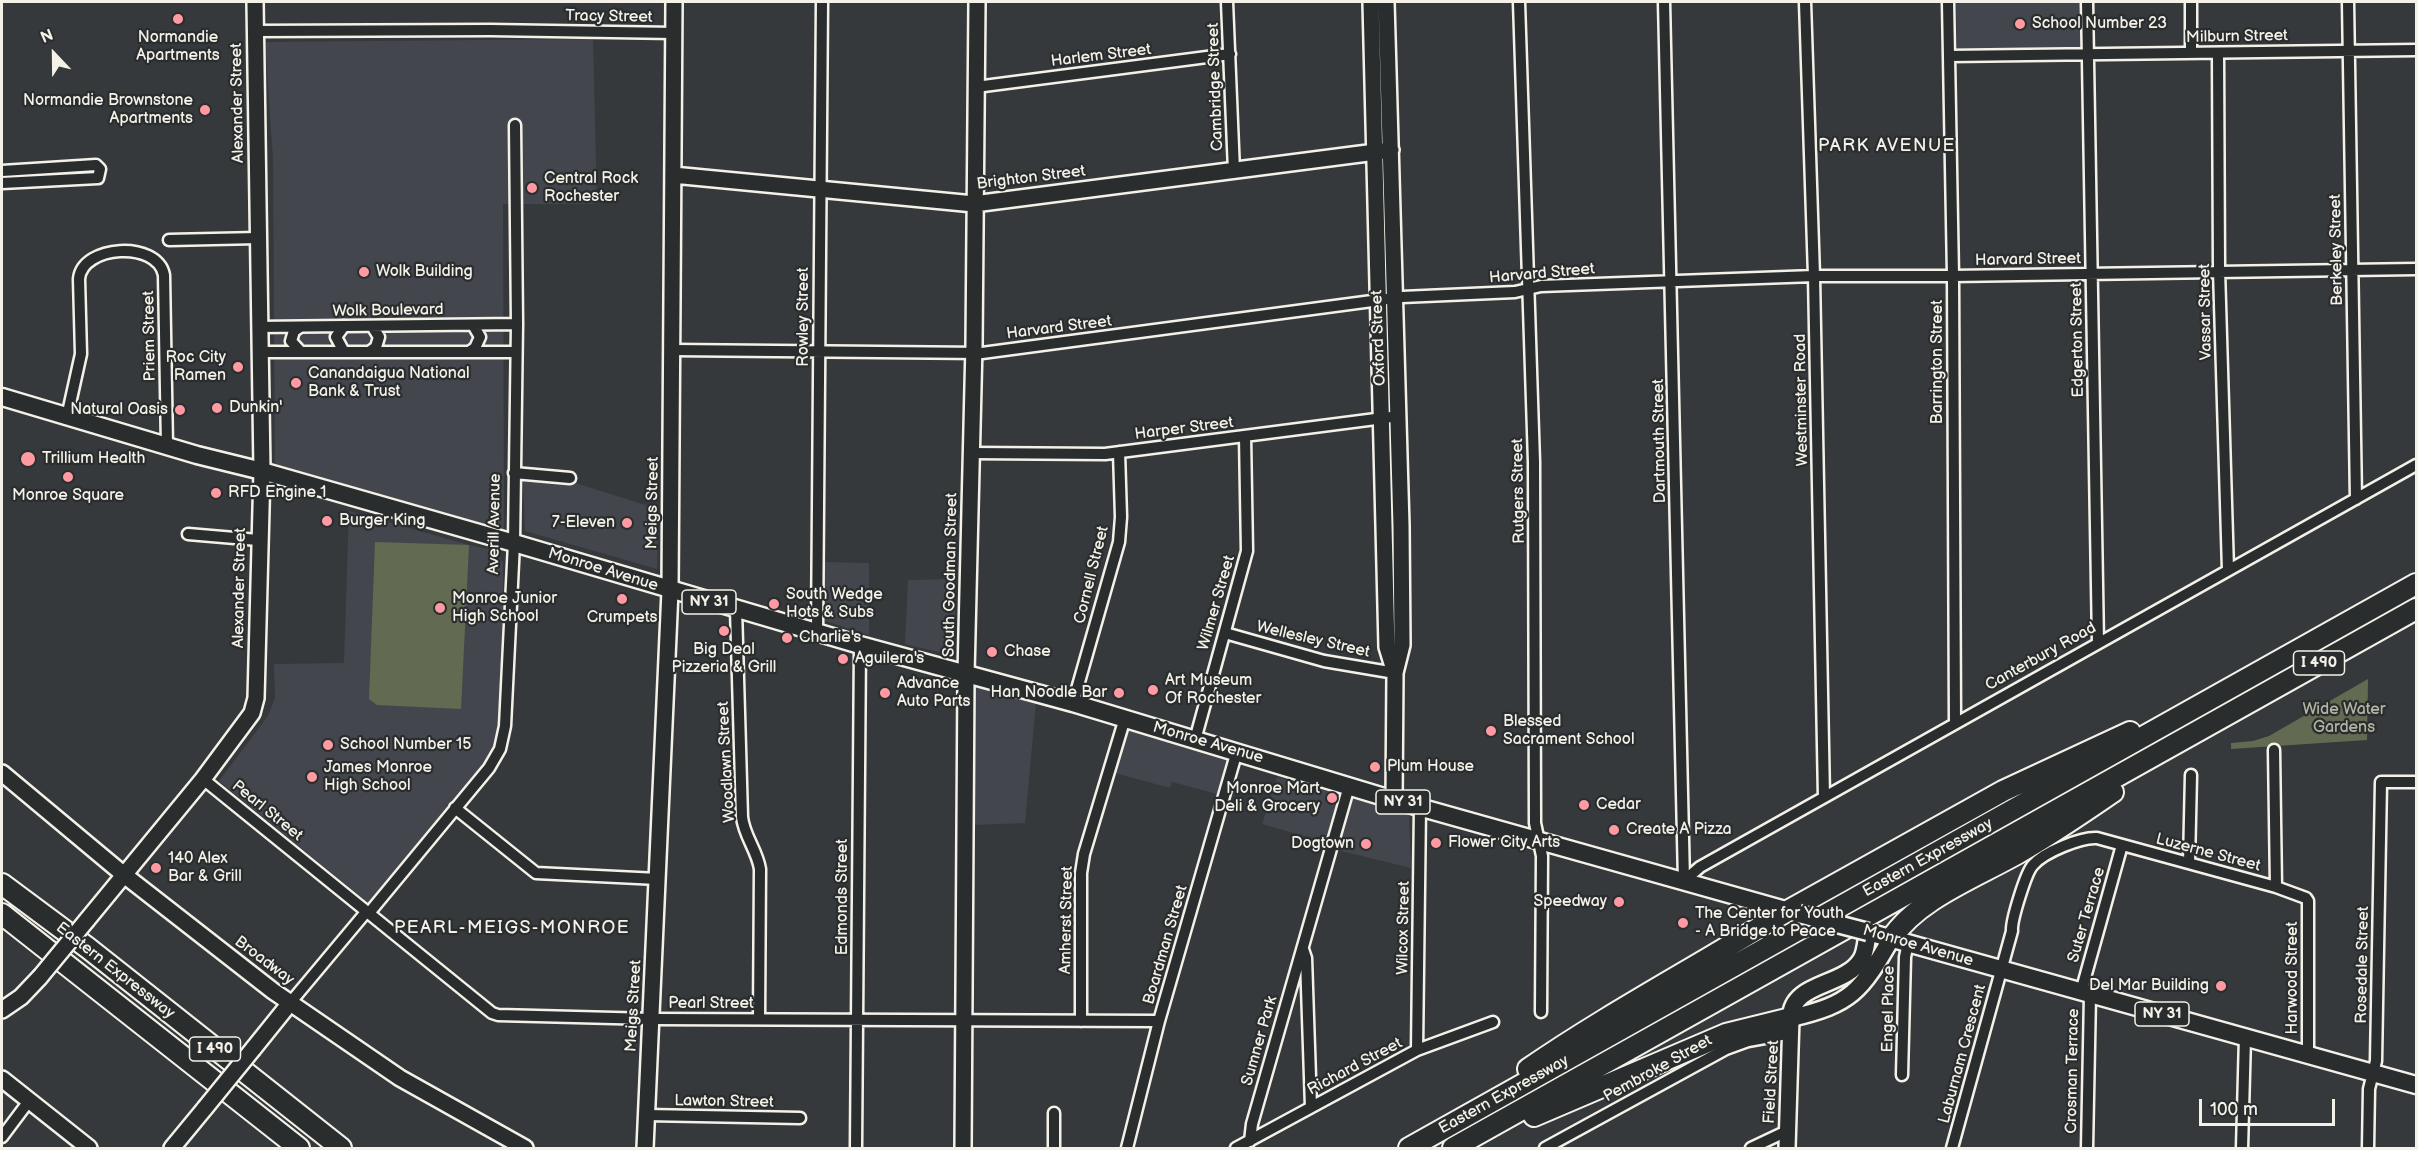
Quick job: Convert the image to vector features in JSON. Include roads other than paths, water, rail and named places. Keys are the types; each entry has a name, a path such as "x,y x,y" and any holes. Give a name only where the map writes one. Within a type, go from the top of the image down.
{"highway":[{"name":"Eastern Expressway","path":"1409,1149 2416,584"},
{"name":"Eastern Expressway","path":"1455,1149 2413,611"},
{"path":"1427,1138 1592,1026 2003,791 2271,666"},
{"path":"1899,941 1901,926 1923,907 2053,832 2232,712"},
{"path":"2,876 88,948"},
{"name":"Eastern Expressway","path":"2,884 88,948 341,1149"},
{"name":"Eastern Expressway","path":"2,914 299,1149"},
{"path":"1455,1149 1719,1037 1792,1025"}],"main road":[{"name":"Monroe Avenue","path":"2,397 167,446 514,543 670,591 1125,718 1394,800 2416,1085"},
{"path":"1868,932 1860,962 1835,980 1797,998 1792,1005 1792,1025 1830,1008 1851,995 1868,979 1899,941"}],"street":[{"name":"Alexander Street","path":"2,1010 28,991 40,977 203,779 252,713 254,706 261,471 255,2"},
{"name":"Meigs Street","path":"645,1149 670,591 674,2"},
{"name":"Rowley Street","path":"817,632 822,2"},
{"name":"South Goodman Street","path":"963,1149 966,674 974,353 977,2"},
{"name":"Cambridge Street","path":"1227,2 1234,171"},
{"name":"Oxford Street","path":"1371,2 1388,647 1395,673"},
{"name":"Oxford Street","path":"1386,2 1399,416 1402,645 1395,673 1394,800"},
{"name":"Rutgers Street","path":"1519,2 1534,462 1535,823 1542,856 1541,1012"},
{"name":"Dartmouth Street","path":"1664,2 1684,880"},
{"name":"Westminster Road","path":"1805,2 1814,276 1824,797"},
{"name":"Barrington Street","path":"1948,2 1953,276 1955,723"},
{"name":"Edgerton Street","path":"2087,2 2098,643"},
{"path":"2191,2 2191,53"},
{"name":"Berkeley Street","path":"2348,2 2356,499"},
{"name":"Tracy Street","path":"255,31 490,30 674,33"},
{"name":"Milburn Street","path":"1950,56 2416,50"},
{"name":"Vassar Street","path":"2218,53 2219,270 2228,570"},
{"name":"Harlem Street","path":"976,87 1230,54"},
{"name":"Averill Avenue","path":"172,1149 290,1003 489,768 500,749 505,726 514,543 517,324 515,125"},
{"name":"Brighton Street","path":"673,175 975,204 1391,150"},
{"path":"2,171 96,165 101,173 98,178 2,183"},
{"path":"48,168 49,181"},
{"path":"169,240 258,238"},
{"name":"Priem Street","path":"67,417 81,354 80,274 85,265 98,256 126,251 142,253 160,266 164,275 167,446"},
{"name":"Harvard Street","path":"673,350 974,353 1396,297 1515,292 1541,286 1814,276 2416,269"},
{"name":"Wolk Boulevard","path":"259,327 517,324"},
{"path":"470,352 475,348 480,337 473,325"},
{"path":"344,326 336,337 344,352"},
{"path":"369,352 376,347 379,337 372,326"},
{"path":"300,327 294,332 291,340 301,352"},
{"path":"260,352 516,352"},
{"name":"Harper Street","path":"971,453 1119,452 1399,416"},
{"name":"Wilmer Street","path":"1195,740 1247,551 1245,436"},
{"name":"Cornell Street","path":"1073,703 1119,542 1121,517 1119,452"},
{"name":"Canterbury Road","path":"1684,880 1700,867 2416,465"},
{"path":"514,473 570,478"},
{"path":"188,534 258,540"},
{"name":"Woodlawn Street","path":"736,609 742,817 745,830 758,857 760,869 759,1019"},
{"name":"Wellesley Street","path":"1225,633 1323,661 1395,673"},
{"name":"Edmonds Street","path":"856,1149 860,645"},
{"name":"Amherst Street","path":"1081,1021 1081,873 1084,854 1125,718"},
{"path":"2274,750 2276,887"},
{"name":"Boardman Street","path":"1127,1149 1159,1021 1237,751"},
{"name":"Broadway","path":"2,773 123,874 290,1003 400,1078 525,1149"},
{"path":"2189,863 2191,775"},
{"name":"Pearl Street","path":"203,779 498,1015 652,1019 1159,1021"},
{"name":"Rosedale Street","path":"2368,1149 2369,1089 2376,1061 2381,782 2416,782"},
{"name":"Sumner Park","path":"1250,1141 1252,1124 1349,786"},
{"name":"Wilcox Street","path":"1417,1050 1420,807"},
{"path":"455,808 536,873 658,879"},
{"name":"Luzerne Street","path":"2097,838 2276,887 2304,896 2308,901"},
{"name":"Laburnam Crescent","path":"1952,1149 2011,925 2027,874 2033,864 2078,840 2097,838"},
{"name":"Suter Terrace","path":"2086,993 2122,845"},
{"name":"Harwood Street","path":"2308,901 2308,1055"},
{"name":"Engel Place","path":"1899,941 1905,957 1902,1075"},
{"name":"Sumner Park","path":"1303,949 1306,958 1311,1107"},
{"name":"Crosman Terrace","path":"2086,993 2086,1149"},
{"name":"Richard Street","path":"1236,1149 1417,1050 1493,1022"},
{"name":"Field Street","path":"1786,1149 1792,1025"},
{"name":"Pembroke Street","path":"1545,1149 1726,1049 1773,1035 1792,1025"},
{"path":"2242,1149 2245,1037"},
{"path":"2,1078 89,1149"},
{"path":"2,1137 29,1101"},
{"path":"1054,1113 1054,1149"},
{"name":"Lawton Street","path":"647,1115 800,1118"},
{"path":"1751,1149 1787,1131"}],"place":[{"name":"Normandie Apartments","path":"178,19"},
{"name":"School Number 23","path":"2020,24"},
{"name":"Normandie Brownstone Apartments","path":"205,110"},
{"name":"Central Rock Rochester","path":"532,188"},
{"name":"Wolk Building","path":"364,272"},
{"name":"Roc City Ramen","path":"238,367"},
{"name":"Canandaigua National Bank & Trust","path":"296,383"},
{"name":"Dunkin'","path":"217,408"},
{"name":"Natural Oasis","path":"180,410"},
{"name":"Trillium Health","path":"28,459"},
{"name":"Monroe Square","path":"68,477"},
{"name":"RFD Engine 1","path":"216,493"},
{"name":"Burger King","path":"327,521"},
{"name":"7-Eleven","path":"627,523"},
{"name":"Crumpets","path":"622,599"},
{"name":"South Wedge Hots & Subs","path":"774,604"},
{"name":"Monroe Junior High School","path":"440,608"},
{"name":"Big Deal Pizzeria & Grill","path":"724,631"},
{"name":"Charlie's","path":"787,638"},
{"name":"Chase","path":"992,652"},
{"name":"Aguilera's","path":"843,659"},
{"name":"Art Museum Of Rochester","path":"1153,690"},
{"name":"Advance Auto Parts","path":"885,693"},
{"name":"Han Noodle Bar","path":"1119,693"},
{"name":"Blessed Sacrament School","path":"1491,731"},
{"name":"School Number 15","path":"328,745"},
{"name":"Plum House","path":"1375,767"},
{"name":"James Monroe High School","path":"312,777"},
{"name":"Monroe Mart Deli & Grocery","path":"1332,798"},
{"name":"Cedar","path":"1584,805"},
{"name":"Create A Pizza","path":"1614,830"},
{"name":"Flower City Arts","path":"1436,843"},
{"name":"Dogtown","path":"1366,844"},
{"name":"140 Alex Bar & Grill","path":"156,868"},
{"name":"Speedway","path":"1619,902"},
{"name":"The Center for Youth - A Bridge to Peace","path":"1683,923"},
{"name":"Del Mar Building","path":"2221,986"}],"district":[{"name":"PARK AVENUE","path":"1887,146"},
{"name":"PEARL-MEIGS-MONROE","path":"512,928"}],"park label":[{"name":"Wide Water Gardens","path":"2344,719"}]}
